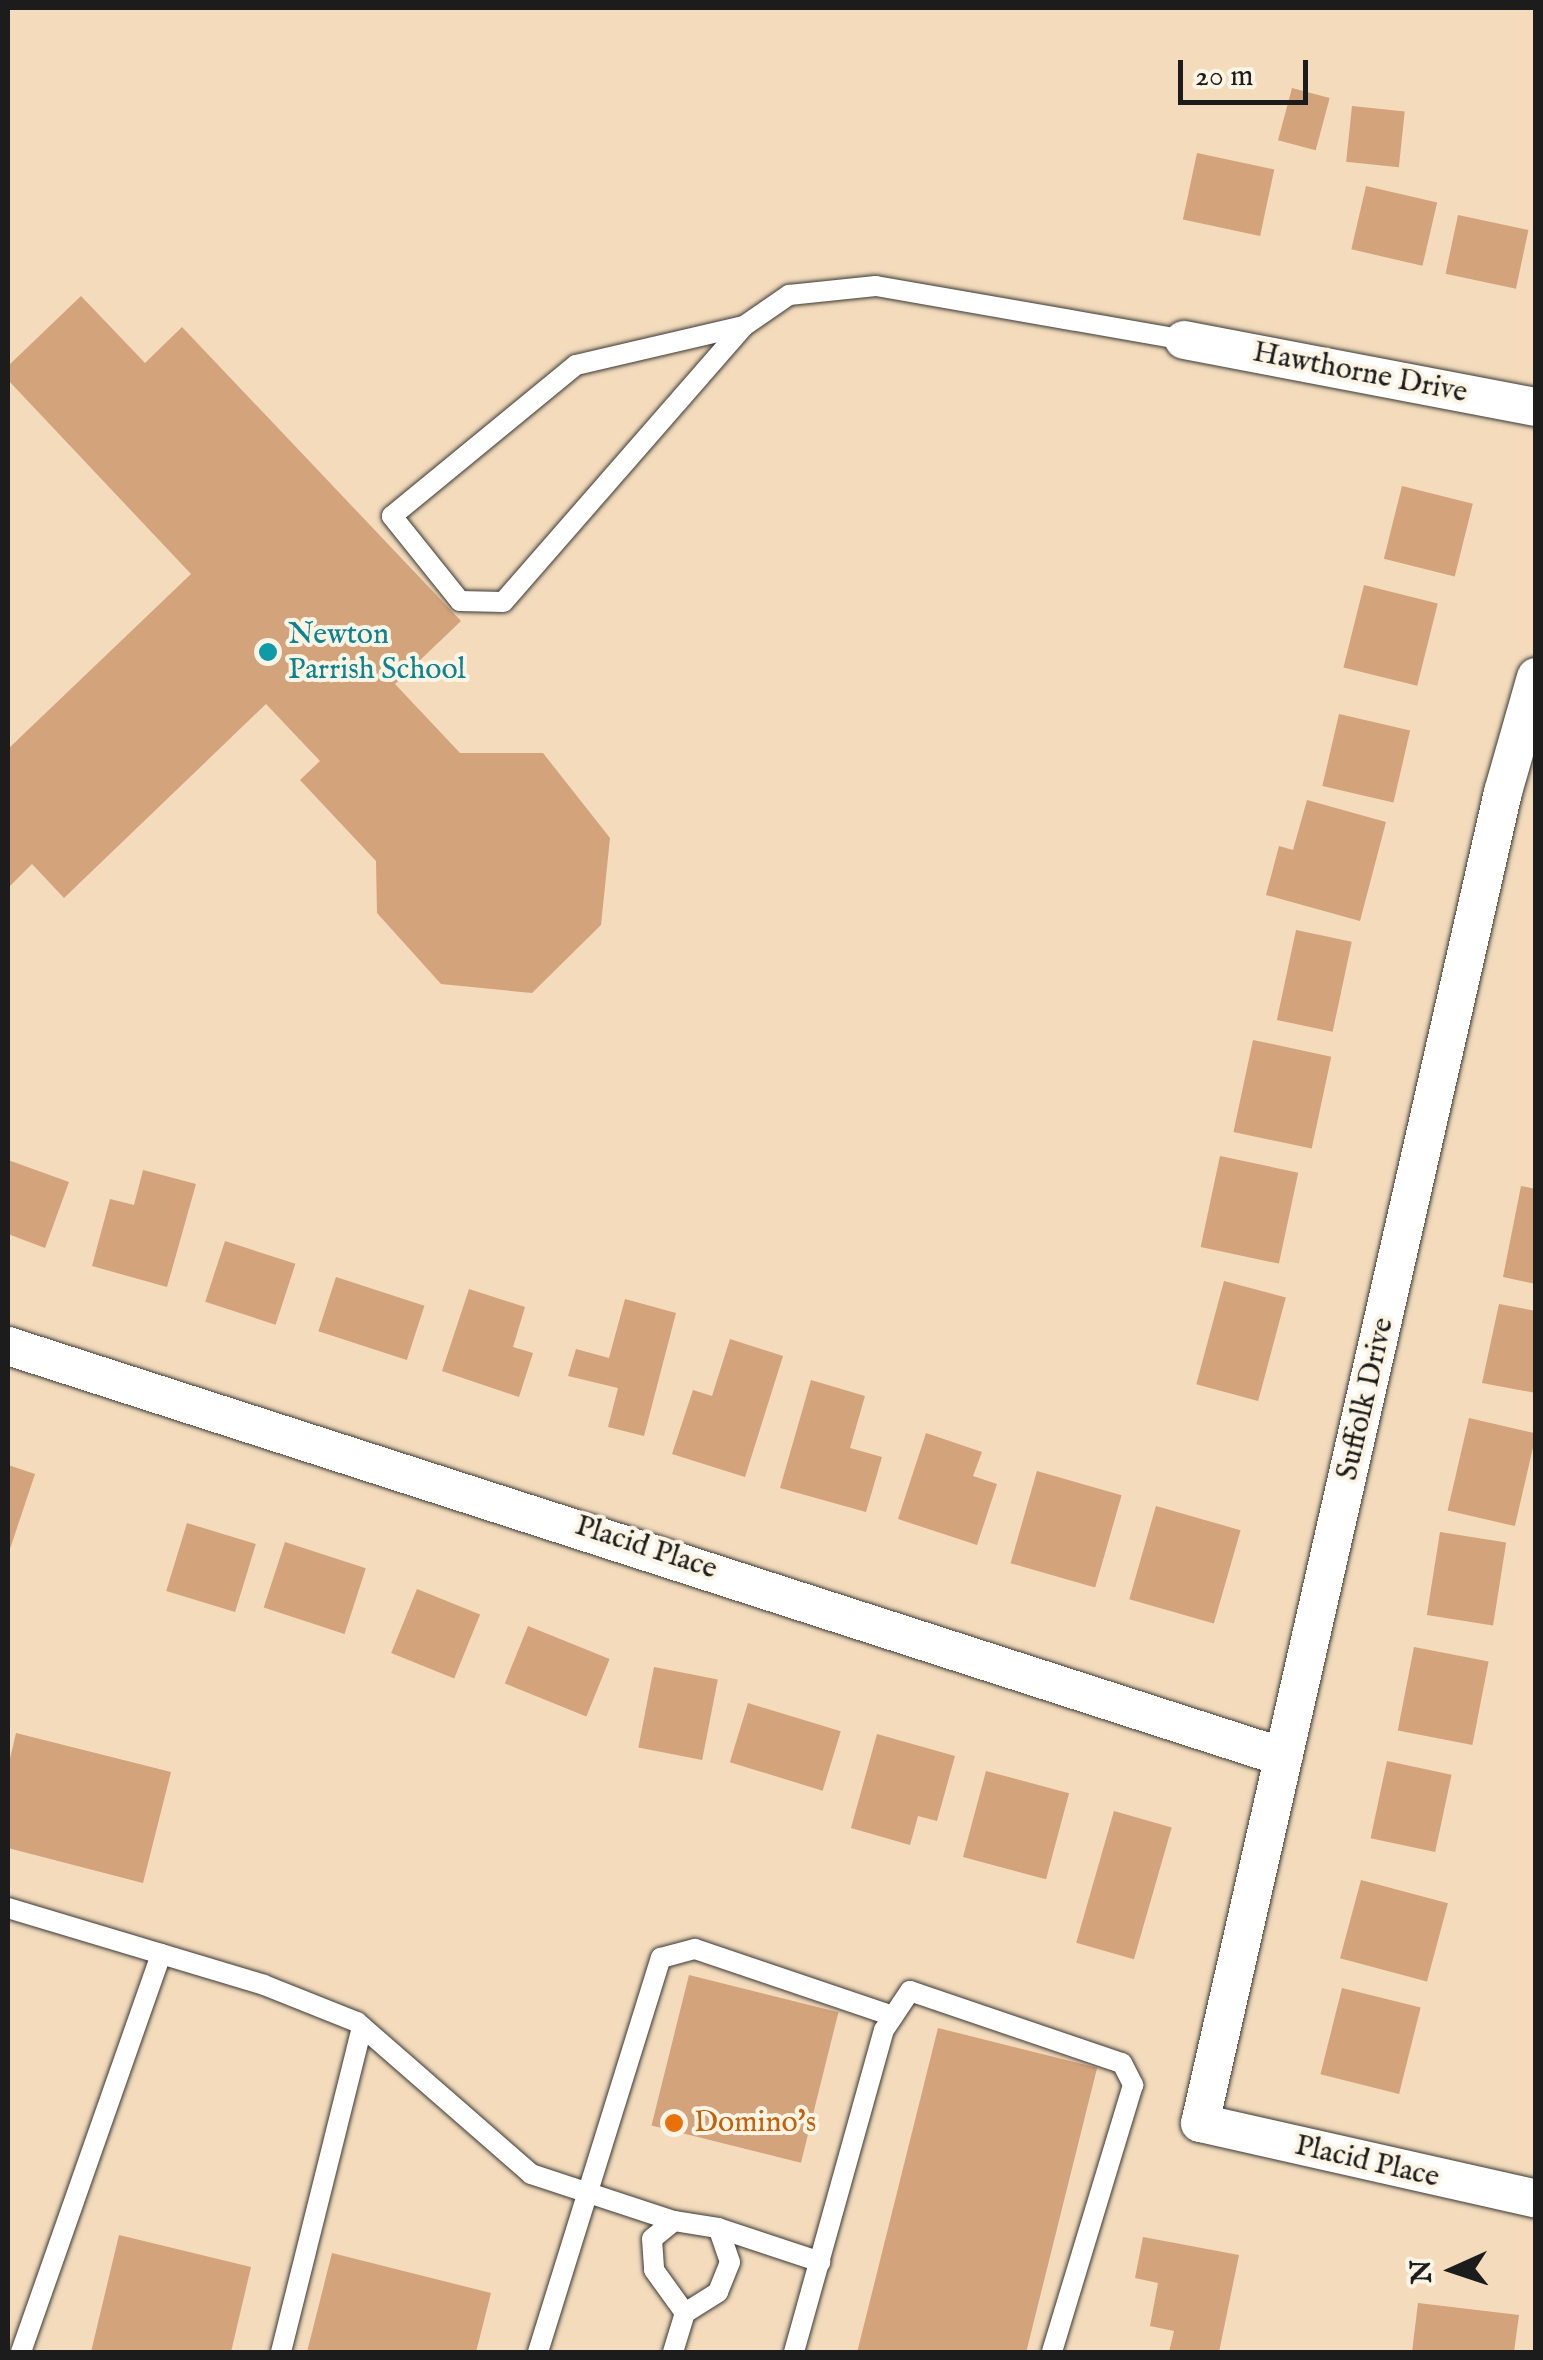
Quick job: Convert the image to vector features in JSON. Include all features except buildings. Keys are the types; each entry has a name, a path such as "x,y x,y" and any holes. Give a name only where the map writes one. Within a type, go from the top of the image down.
{"street":[{"name":"Hawthorne Drive","path":"1184,340 1536,406"},
{"name":"Suffolk Drive","path":"1200,2123 1503,792 1536,677"},
{"name":"Placid Place","path":"8,1346 1283,1757"},
{"name":"Placid Place","path":"1200,2123 1536,2199"}],"lane":[{"path":"744,326 576,366 392,516 460,601 503,602 744,326 789,295 876,286 1184,340"},
{"path":"8,1908 264,1985 362,2027 531,2174 674,2221 718,2228 820,2262"},
{"path":"538,2352 662,1958 696,1949 894,2016"},
{"path":"21,2352 161,1954"},
{"path":"794,2352 894,2016 910,1991 1122,2063 1133,2085 1052,2352"},
{"path":"281,2352 362,2027"},
{"path":"674,2221 652,2239 654,2270 685,2313"},
{"path":"673,2352 685,2313 718,2292 730,2262 718,2228"}],"place":[{"name":"Newton Parrish School","path":"268,652"},
{"name":"Domino's","path":"674,2123"}]}
